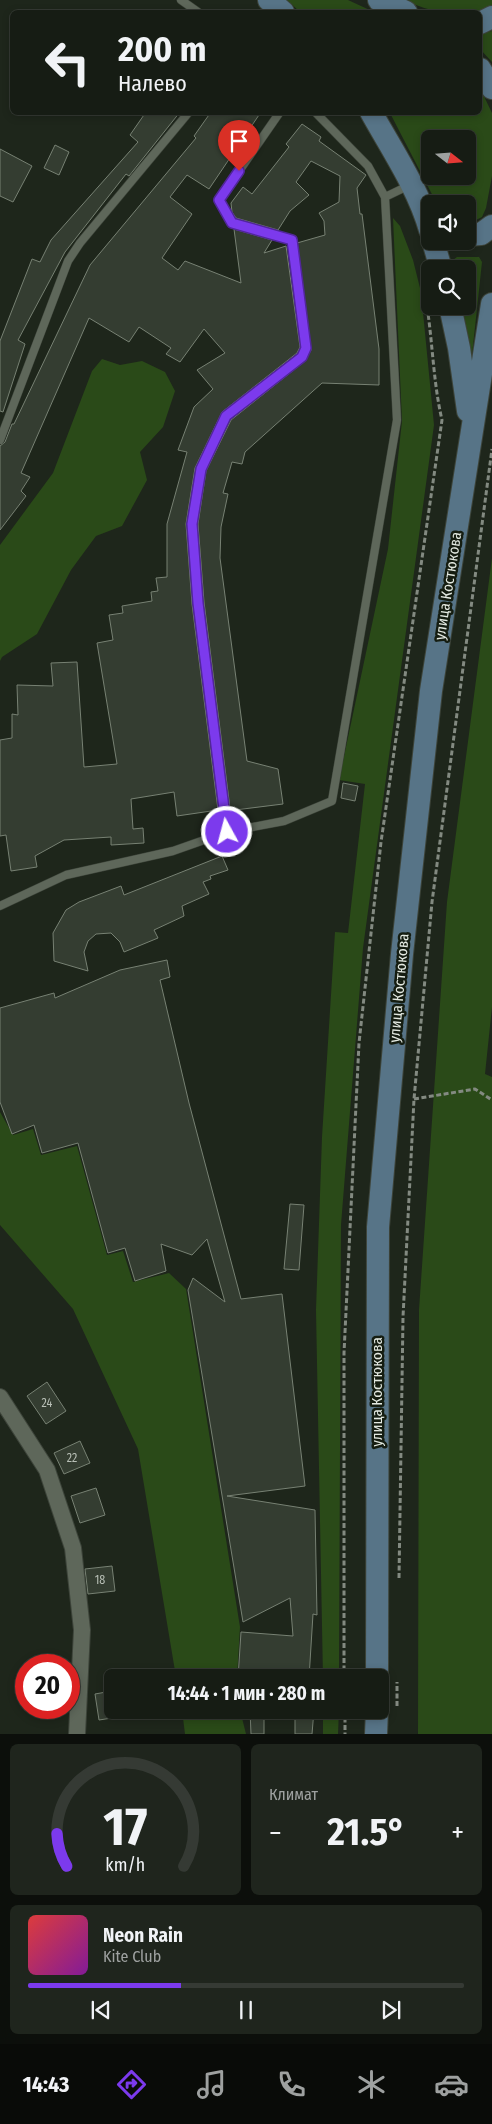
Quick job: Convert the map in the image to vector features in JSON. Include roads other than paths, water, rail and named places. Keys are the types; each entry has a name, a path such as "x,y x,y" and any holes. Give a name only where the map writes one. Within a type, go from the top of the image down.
{"main road":[{"path":"270,0 281,10"},
{"path":"379,0 402,10"},
{"path":"482,72 492,88"},
{"path":"374,115 421,205"},
{"path":"476,234 481,234 492,226"},
{"name":"улица Костюкова","path":"387,1669 378,1227 402,954 431,691 492,304"},
{"path":"452,315 459,348 471,433"},
{"path":"376,1734 384,1719"}],"street":[{"path":"0,1397 47,1470 73,1548 82,1630 77,1734"}],"lane":[{"path":"181,0 195,10"},
{"path":"0,440 68,261 80,243 187,115"},
{"path":"227,832 198,603 192,524 201,469 226,416 302,357 306,348 292,240 232,223 219,200 278,115"},
{"path":"0,906 66,875 173,851 227,832 284,821 332,801 396,420 385,197 368,166 318,115"},
{"path":"385,197 411,184"}]}
